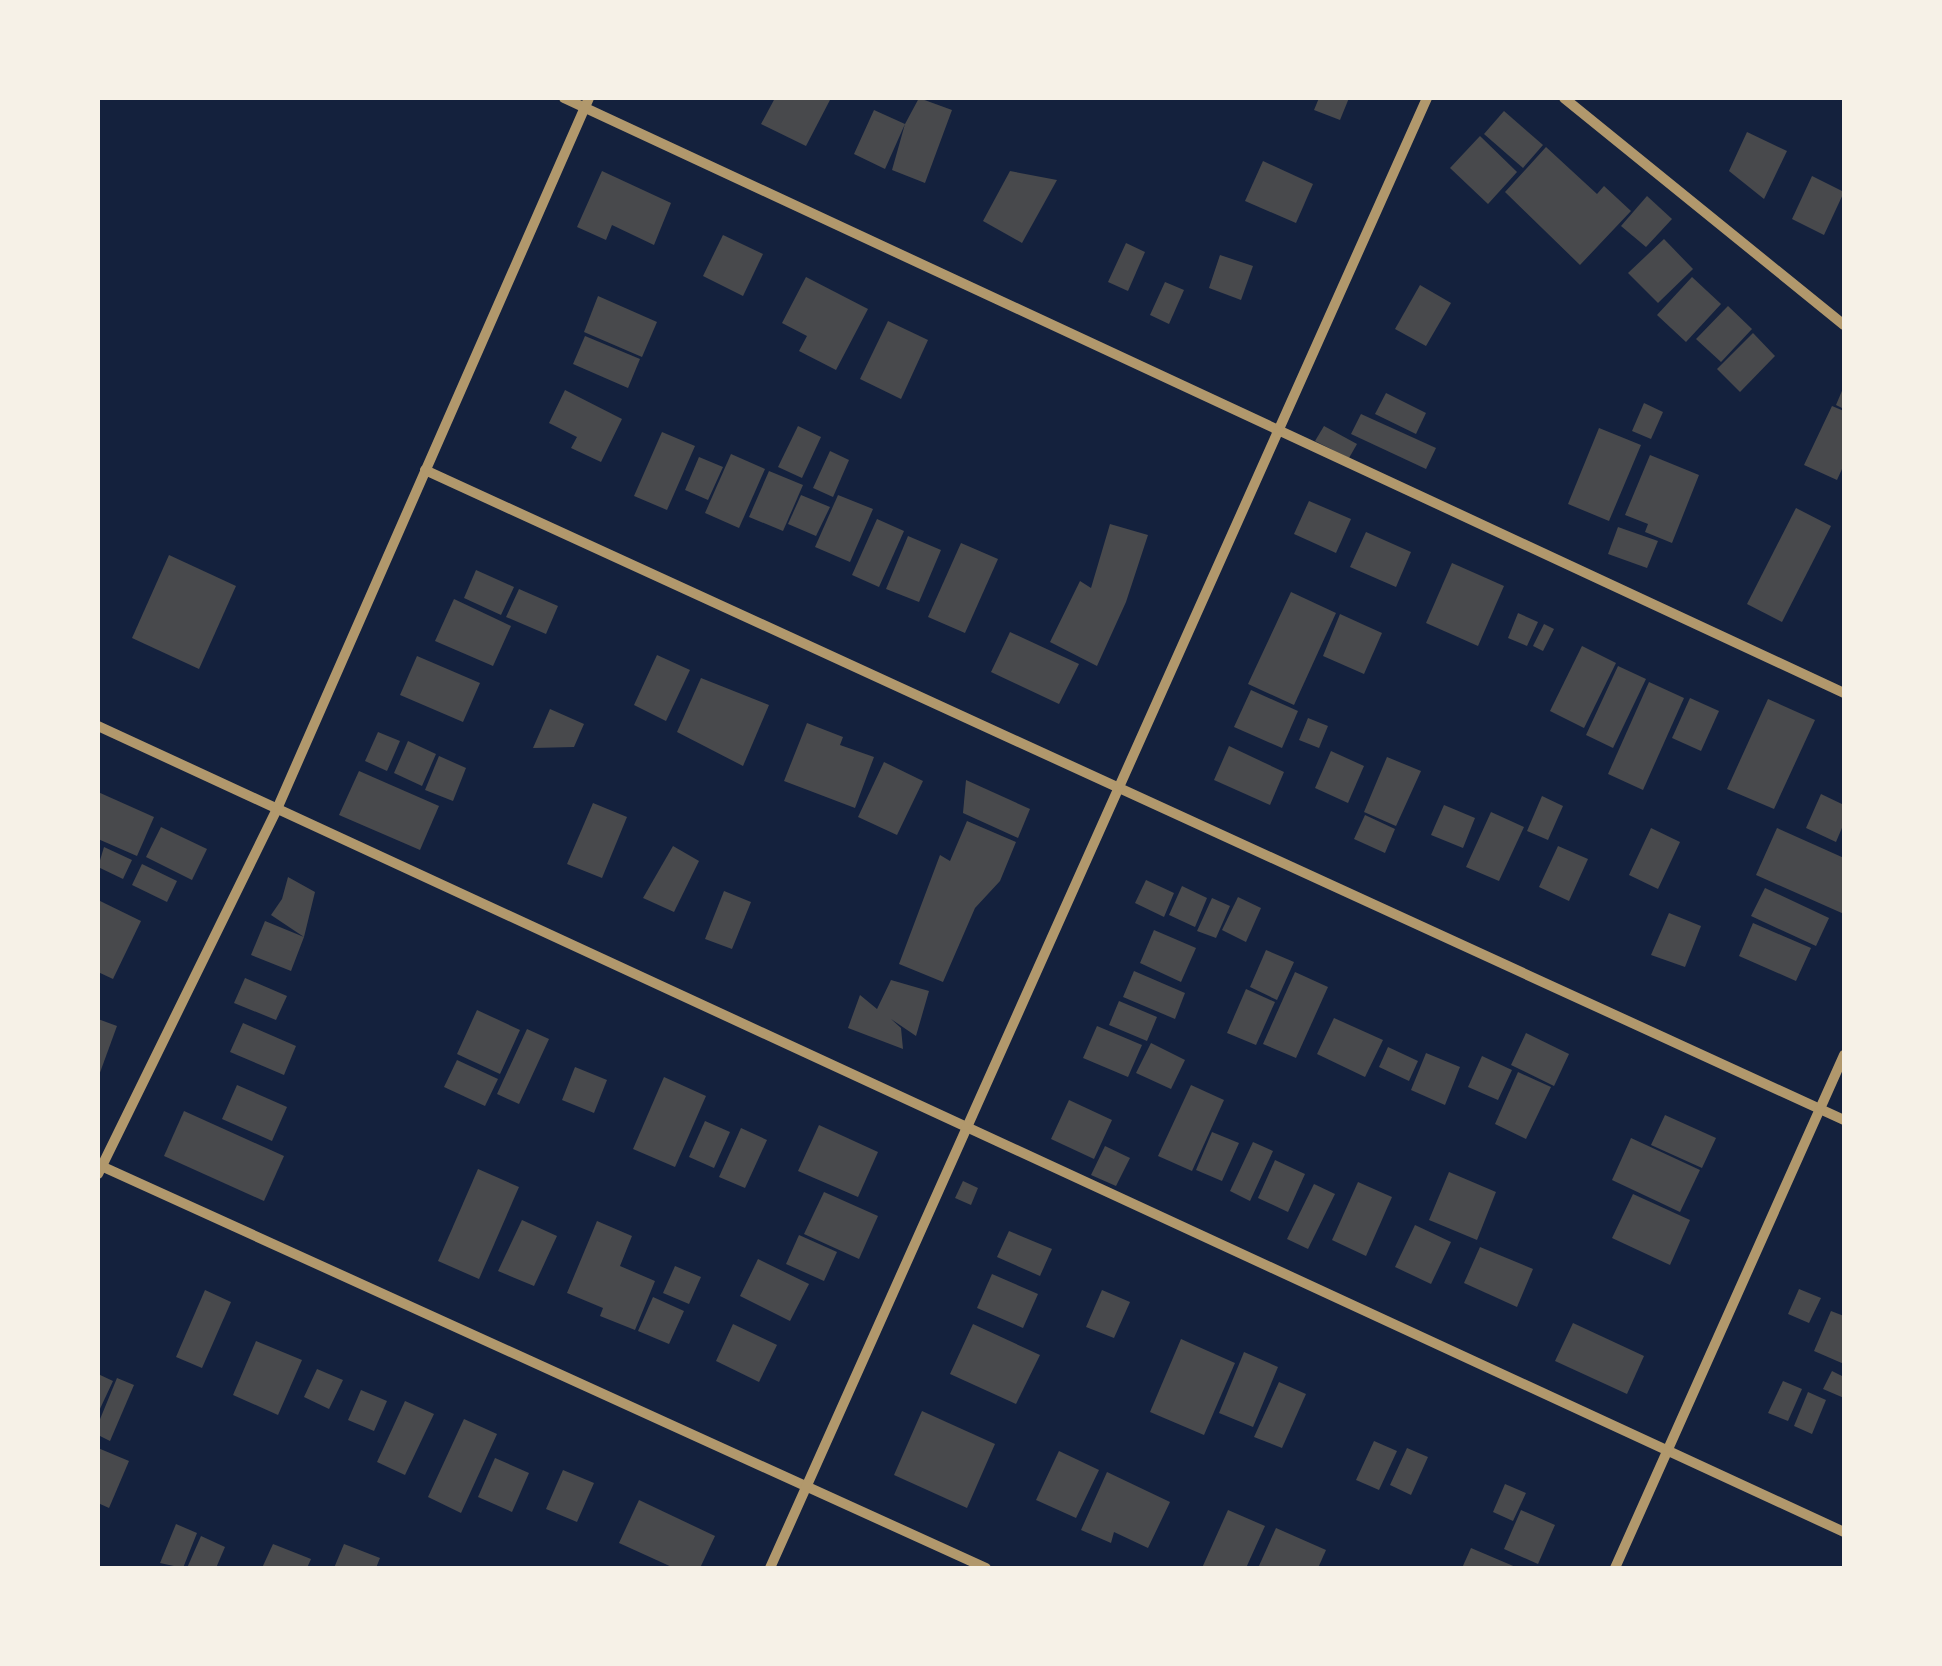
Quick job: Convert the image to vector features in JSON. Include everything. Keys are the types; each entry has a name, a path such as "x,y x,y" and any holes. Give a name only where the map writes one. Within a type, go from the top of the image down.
{"street":[{"path":"564,98 587,102 1278,430 1844,692"},
{"path":"770,1568 1427,98"},
{"path":"1564,98 1844,324"},
{"path":"587,102 277,809 99,1168 986,1568"},
{"path":"425,470 1844,1120"},
{"path":"98,726 1844,1532"},
{"path":"1615,1568 1844,1055"}],"building":[{"path":"775,98 831,98 806,146 761,124"},
{"path":"919,98 952,110 925,183 892,170 905,124"},
{"path":"1319,98 1349,98 1340,120 1314,110"},
{"path":"874,110 905,124 885,169 854,154"},
{"path":"1504,111 1543,145 1523,168 1484,134"},
{"path":"1747,132 1787,151 1764,199 1729,171"},
{"path":"1480,136 1517,172 1488,204 1450,168"},
{"path":"1546,147 1597,194 1604,186 1631,211 1580,265 1505,192"},
{"path":"1263,161 1313,184 1296,223 1245,201"},
{"path":"602,171 671,203 654,245 612,225 606,240 577,227"},
{"path":"1010,171 1057,180 1022,243 983,221"},
{"path":"1812,176 1844,192 1824,235 1792,219"},
{"path":"1647,196 1672,219 1646,247 1621,226"},
{"path":"723,235 763,254 743,296 703,276"},
{"path":"1664,239 1693,269 1658,303 1628,273"},
{"path":"1126,243 1145,252 1128,291 1108,282"},
{"path":"1220,255 1253,266 1241,300 1209,288"},
{"path":"806,277 868,309 836,370 799,351 807,336 782,323"},
{"path":"1692,277 1721,304 1686,342 1657,315"},
{"path":"1165,282 1184,290 1169,324 1150,315"},
{"path":"1420,285 1451,303 1426,346 1395,329"},
{"path":"598,296 657,322 642,357 584,332"},
{"path":"1728,306 1752,329 1721,362 1696,339"},
{"path":"888,321 928,340 901,399 860,379"},
{"path":"1753,333 1775,356 1740,392 1717,369"},
{"path":"585,336 640,359 628,388 573,364"},
{"path":"1844,386 1844,409 1836,405"},
{"path":"565,390 622,419 601,462 571,448 577,437 549,423"},
{"path":"1386,393 1426,413 1416,434 1375,414"},
{"path":"1644,403 1663,412 1651,439 1632,431"},
{"path":"1832,406 1844,411 1844,470 1837,480 1804,465"},
{"path":"1361,414 1436,448 1426,469 1351,434"},
{"path":"798,426 821,437 802,478 778,467"},
{"path":"1324,426 1357,444 1349,458 1315,441"},
{"path":"1599,428 1641,445 1609,521 1568,504"},
{"path":"662,432 695,446 667,510 634,496"},
{"path":"830,451 849,460 833,497 813,488"},
{"path":"731,454 765,469 739,528 705,513"},
{"path":"1650,455 1699,475 1672,543 1645,532 1648,524 1625,515"},
{"path":"699,457 723,467 708,500 685,490"},
{"path":"769,471 803,485 783,531 749,517"},
{"path":"801,495 830,507 816,536 788,524"},
{"path":"838,495 873,509 850,562 815,547"},
{"path":"1309,501 1351,519 1336,553 1294,534"},
{"path":"1796,508 1831,526 1782,622 1747,604"},
{"path":"877,519 904,531 879,587 852,575"},
{"path":"1110,524 1148,535 1126,602 1097,666 1050,642 1080,581 1091,588"},
{"path":"1618,527 1658,541 1647,568 1608,554"},
{"path":"1366,532 1411,552 1396,587 1350,567"},
{"path":"908,536 941,550 919,602 886,589"},
{"path":"961,543 998,559 965,633 928,617"},
{"path":"169,555 236,586 199,669 132,638"},
{"path":"1452,563 1504,586 1478,646 1426,623"},
{"path":"476,570 514,587 501,615 464,598"},
{"path":"519,589 558,606 546,634 506,617"},
{"path":"1291,592 1336,613 1294,705 1248,684"},
{"path":"454,599 511,626 493,666 435,641"},
{"path":"1518,613 1538,622 1527,646 1508,638"},
{"path":"1340,614 1382,633 1364,674 1323,656"},
{"path":"1544,624 1554,629 1543,651 1533,646"},
{"path":"1010,632 1079,664 1059,704 991,672"},
{"path":"1582,646 1616,663 1584,728 1550,711"},
{"path":"657,655 690,670 666,721 634,705"},
{"path":"417,656 480,683 463,722 400,695"},
{"path":"1618,666 1646,679 1613,748 1586,735"},
{"path":"701,678 769,705 743,766 677,732"},
{"path":"1649,682 1684,698 1643,790 1608,774"},
{"path":"1251,690 1298,711 1282,748 1234,727"},
{"path":"1690,698 1719,711 1701,751 1672,738"},
{"path":"1768,699 1815,720 1774,809 1727,789"},
{"path":"550,709 584,724 574,747 533,748"},
{"path":"1308,718 1328,726 1319,748 1299,740"},
{"path":"807,723 843,737 840,745 874,757 855,808 784,781"},
{"path":"378,732 400,741 387,771 365,761"},
{"path":"408,741 436,754 422,786 394,773"},
{"path":"1229,746 1284,772 1270,805 1214,780"},
{"path":"1331,751 1364,766 1348,803 1315,788"},
{"path":"439,756 466,768 453,801 425,790"},
{"path":"1387,757 1421,771 1396,826 1364,812"},
{"path":"884,762 923,781 897,835 858,817"},
{"path":"359,771 439,806 420,850 339,815"},
{"path":"966,780 1030,809 1018,838 963,813"},
{"path":"98,792 154,817 137,856 98,839"},
{"path":"1821,794 1844,805 1844,823 1836,842 1806,828"},
{"path":"1542,796 1563,806 1548,840 1527,831"},
{"path":"593,803 627,817 602,878 567,864"},
{"path":"1444,805 1475,818 1463,848 1431,835"},
{"path":"1491,812 1524,827 1499,881 1466,867"},
{"path":"1365,815 1395,829 1385,853 1354,839"},
{"path":"967,821 1016,842 1000,881 975,908 943,982 899,964 940,855 950,861"},
{"path":"161,827 207,849 192,880 146,857"},
{"path":"1651,828 1680,842 1658,889 1629,875"},
{"path":"1777,828 1844,858 1844,914 1756,875"},
{"path":"673,846 699,861 674,912 643,898"},
{"path":"1558,846 1588,859 1569,901 1539,887"},
{"path":"104,847 132,860 123,879 98,867"},
{"path":"142,864 177,881 167,902 132,885"},
{"path":"288,877 315,892 304,937 271,915 282,899"},
{"path":"1146,880 1174,893 1164,917 1135,903"},
{"path":"1182,886 1207,898 1195,927 1169,915"},
{"path":"1765,888 1829,918 1816,946 1751,916"},
{"path":"724,891 751,902 732,949 705,939"},
{"path":"1238,897 1261,908 1246,942 1222,930"},
{"path":"1212,898 1230,906 1216,938 1197,931"},
{"path":"98,900 141,921 113,979 98,972"},
{"path":"1669,913 1701,926 1685,967 1651,955"},
{"path":"265,921 304,937 291,971 251,955"},
{"path":"1753,923 1811,948 1796,981 1739,956"},
{"path":"1154,930 1196,948 1181,982 1140,963"},
{"path":"1266,950 1294,962 1277,1000 1250,987"},
{"path":"1134,971 1185,993 1175,1019 1123,997"},
{"path":"1295,972 1328,987 1296,1058 1263,1044"},
{"path":"245,978 287,996 276,1020 234,1003"},
{"path":"891,980 929,991 916,1036 891,1019 901,1028 903,1049 848,1028 860,995 877,1009"},
{"path":"1246,989 1275,1002 1256,1045 1227,1033"},
{"path":"1119,1001 1157,1017 1147,1041 1109,1025"},
{"path":"477,1010 520,1030 500,1074 457,1054"},
{"path":"1334,1018 1383,1040 1365,1077 1317,1054"},
{"path":"98,1019 117,1026 98,1078"},
{"path":"243,1023 296,1046 284,1075 230,1052"},
{"path":"1097,1026 1142,1045 1128,1077 1083,1058"},
{"path":"527,1029 549,1039 519,1104 497,1094"},
{"path":"1526,1033 1569,1054 1554,1086 1511,1065"},
{"path":"1151,1043 1185,1060 1171,1089 1136,1073"},
{"path":"1388,1047 1418,1061 1409,1081 1379,1067"},
{"path":"1426,1053 1460,1067 1445,1105 1411,1090"},
{"path":"1482,1056 1512,1070 1498,1100 1468,1087"},
{"path":"457,1060 498,1079 485,1106 444,1087"},
{"path":"575,1067 607,1080 594,1113 562,1100"},
{"path":"1518,1072 1551,1087 1526,1139 1495,1124"},
{"path":"664,1077 706,1096 675,1167 633,1149"},
{"path":"237,1085 287,1107 272,1141 222,1119"},
{"path":"1191,1085 1224,1100 1192,1171 1158,1156"},
{"path":"1069,1100 1112,1120 1094,1159 1051,1139"},
{"path":"184,1111 284,1156 264,1201 164,1156"},
{"path":"1665,1115 1716,1138 1702,1168 1651,1145"},
{"path":"705,1121 730,1132 714,1168 689,1157"},
{"path":"819,1125 878,1152 858,1197 798,1171"},
{"path":"741,1128 767,1140 745,1188 719,1177"},
{"path":"1212,1132 1239,1143 1222,1181 1196,1170"},
{"path":"1631,1138 1700,1170 1680,1212 1612,1180"},
{"path":"1253,1142 1273,1151 1250,1201 1230,1191"},
{"path":"1105,1146 1130,1158 1116,1186 1091,1175"},
{"path":"1275,1160 1305,1174 1288,1212 1258,1198"},
{"path":"478,1169 519,1187 479,1279 438,1261"},
{"path":"1449,1172 1496,1192 1477,1240 1429,1220"},
{"path":"963,1181 978,1188 971,1205 955,1198"},
{"path":"1358,1182 1392,1197 1366,1256 1332,1240"},
{"path":"1314,1184 1335,1194 1308,1249 1287,1239"},
{"path":"824,1192 878,1216 859,1259 804,1234"},
{"path":"1633,1194 1690,1220 1670,1265 1612,1238"},
{"path":"522,1220 557,1236 534,1286 498,1271"},
{"path":"597,1221 632,1236 620,1266 655,1281 635,1330 600,1316 603,1308 567,1293"},
{"path":"1415,1225 1451,1242 1431,1284 1395,1267"},
{"path":"1009,1231 1052,1249 1040,1276 997,1257"},
{"path":"799,1235 837,1252 824,1281 786,1264"},
{"path":"1480,1247 1533,1269 1517,1307 1464,1283"},
{"path":"758,1259 809,1284 790,1321 740,1296"},
{"path":"675,1266 701,1277 689,1304 663,1293"},
{"path":"992,1274 1038,1294 1023,1328 977,1308"},
{"path":"1799,1289 1821,1298 1809,1323 1788,1314"},
{"path":"205,1290 231,1302 202,1368 176,1357"},
{"path":"1102,1290 1130,1302 1114,1338 1086,1327"},
{"path":"653,1297 684,1311 669,1344 638,1331"},
{"path":"1831,1311 1844,1316 1844,1364 1814,1351"},
{"path":"1573,1323 1644,1356 1627,1394 1555,1361"},
{"path":"733,1324 777,1345 759,1382 716,1361"},
{"path":"973,1324 1040,1355 1016,1404 950,1374"},
{"path":"1181,1339 1235,1363 1204,1435 1150,1412"},
{"path":"256,1341 302,1360 278,1415 233,1395"},
{"path":"1244,1352 1278,1367 1253,1427 1219,1413"},
{"path":"317,1369 343,1380 329,1409 304,1397"},
{"path":"1832,1371 1844,1377 1844,1398 1823,1389"},
{"path":"98,1374 113,1381 98,1413"},
{"path":"117,1378 134,1385 110,1441 98,1435 98,1424"},
{"path":"1783,1381 1802,1389 1788,1421 1768,1413"},
{"path":"1279,1382 1306,1394 1282,1448 1254,1437"},
{"path":"361,1390 387,1401 374,1431 348,1420"},
{"path":"1808,1392 1826,1400 1812,1434 1794,1426"},
{"path":"405,1401 434,1414 405,1475 377,1462"},
{"path":"922,1411 995,1444 967,1508 894,1475"},
{"path":"464,1419 497,1434 461,1513 428,1497"},
{"path":"1374,1441 1397,1451 1379,1490 1356,1480"},
{"path":"98,1448 129,1461 109,1508 98,1503"},
{"path":"1407,1448 1428,1457 1411,1495 1390,1485"},
{"path":"1059,1451 1099,1470 1076,1518 1036,1500"},
{"path":"495,1458 529,1473 512,1512 478,1497"},
{"path":"563,1470 594,1483 577,1522 546,1509"},
{"path":"1107,1472 1170,1502 1148,1548 1114,1532 1111,1543 1081,1530"},
{"path":"1505,1484 1526,1493 1513,1521 1493,1512"},
{"path":"639,1500 715,1536 700,1568 674,1568 619,1543"},
{"path":"1228,1510 1265,1526 1246,1568 1202,1568"},
{"path":"1521,1510 1555,1525 1538,1564 1504,1549"},
{"path":"176,1524 197,1533 183,1568 160,1563"},
{"path":"1276,1528 1326,1550 1318,1568 1258,1568"},
{"path":"201,1536 225,1547 216,1568 187,1568"},
{"path":"273,1544 311,1559 307,1568 262,1568"},
{"path":"344,1544 380,1558 376,1568 334,1568"},
{"path":"1471,1548 1518,1568 1462,1568"}]}
